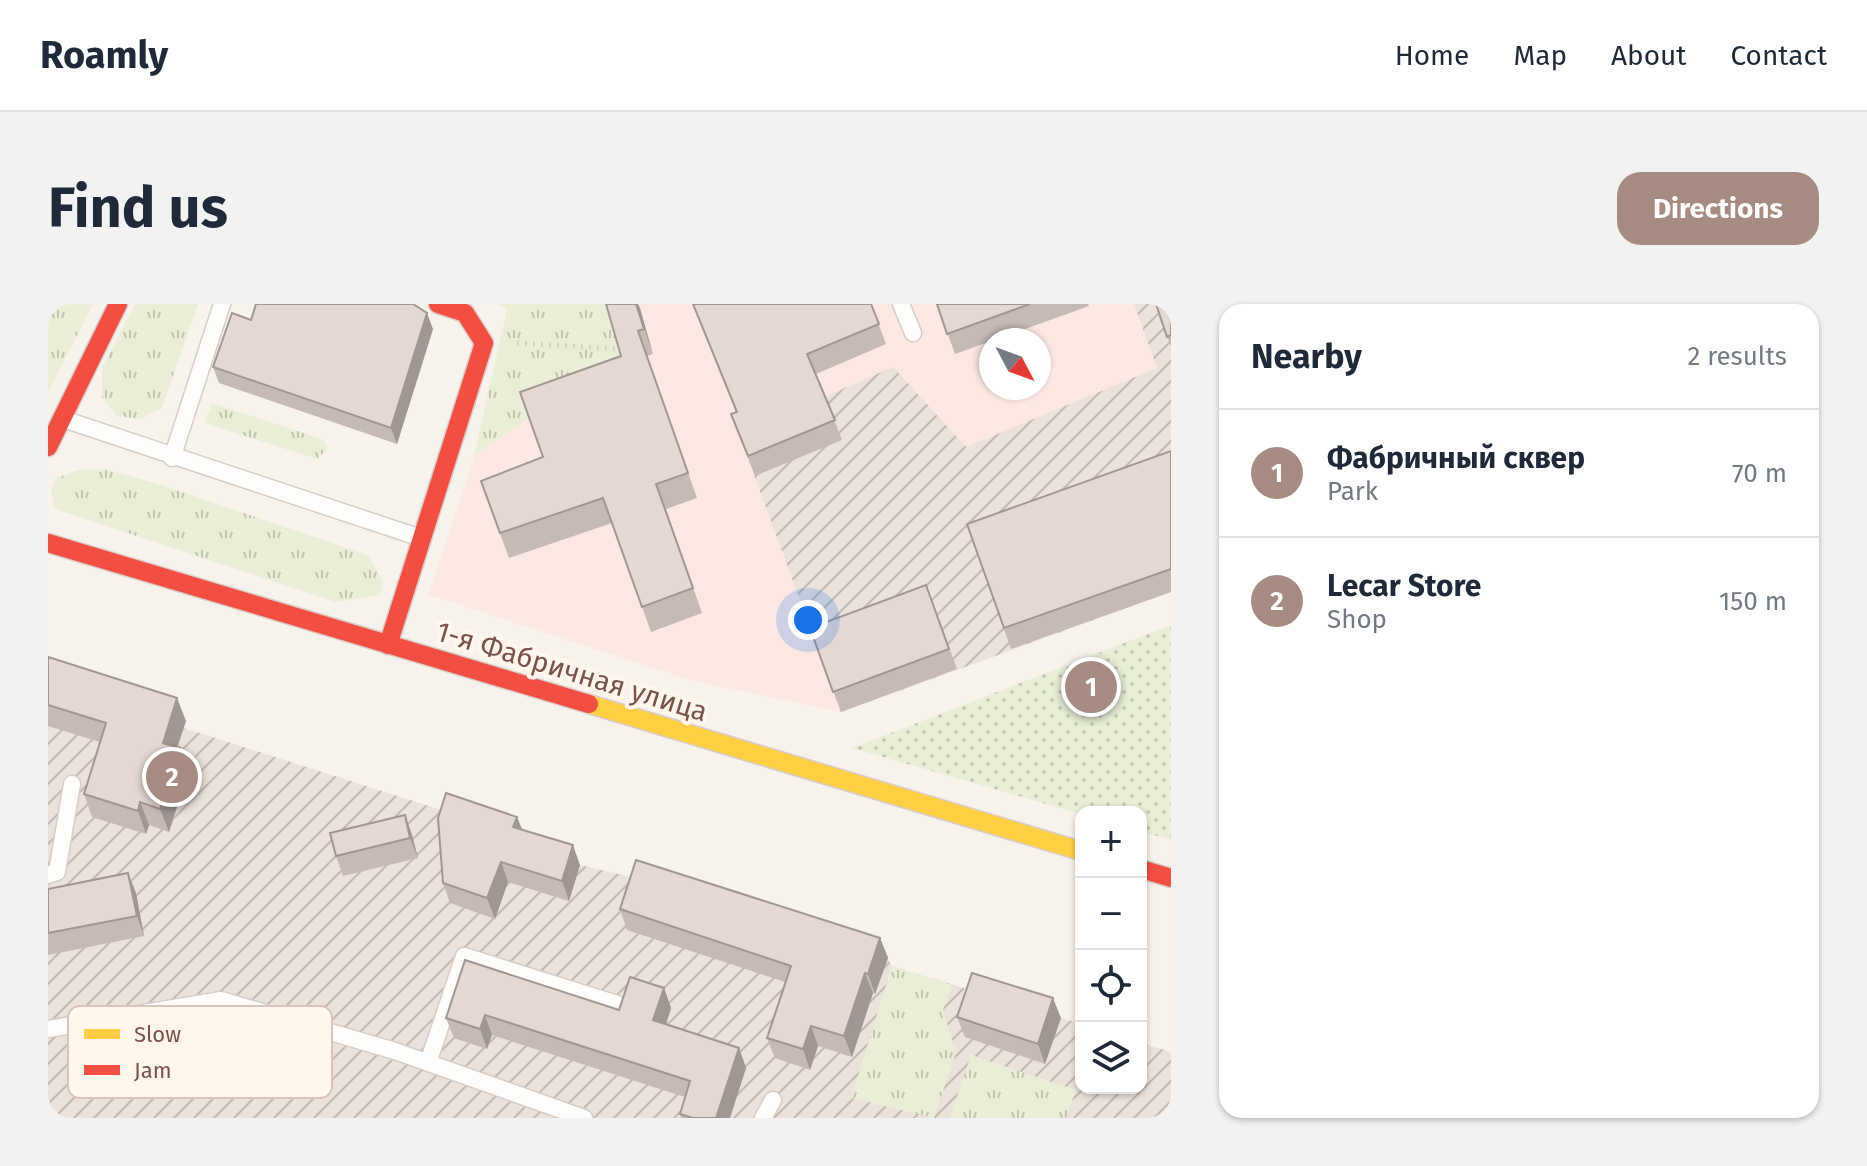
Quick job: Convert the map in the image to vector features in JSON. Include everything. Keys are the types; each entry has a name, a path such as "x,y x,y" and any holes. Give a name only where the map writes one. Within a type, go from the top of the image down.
{"main road":[{"path":"48,447 118,304"},
{"path":"388,645 484,343 465,313 438,304"},
{"name":"1-я Фабричная улица","path":"48,543 1075,849"},
{"path":"1147,871 1171,878"}],"lane":[{"path":"172,458 222,304"},
{"path":"901,304 913,333"},
{"path":"62,419 422,539"},
{"path":"48,875 57,872 72,784"},
{"path":"428,1063 464,956 617,1004"},
{"path":"185,1006 221,1000 241,1006"},
{"path":"48,1029 68,1026"},
{"path":"332,1034 428,1063 584,1118"},
{"path":"763,1118 773,1100"}],"path":[{"path":"515,343 621,349"}],"shaded area":[{"path":"609,304 1134,304 1157,368 966,448 825,398 739,434 841,712 694,681 429,595 474,456 529,417"},
{"path":"1134,304 1171,304 1171,592 841,712 739,434 893,367 966,447 1157,368"},
{"path":"48,677 184,728 454,814 521,848 644,880 838,941 887,958 892,966 1075,1022 1075,1094 1147,1094 1147,1045 1171,1052 1171,1118 48,1118"}],"green space":[{"path":"48,304 93,304 48,393"},
{"path":"135,304 198,304 162,408 140,419 117,416 102,398 102,368"},
{"path":"498,304 609,304 631,381 529,417 474,456 507,309"},
{"path":"212,403 322,439 328,448 317,459 205,423"},
{"path":"105,469 368,555 383,581 380,595 336,602 55,509 51,492 55,479 77,470"},
{"path":"1171,625 1171,840 1147,833 1147,806 1075,806 1075,812 852,748"},
{"path":"892,966 952,985 943,1010 956,1052 934,1118 851,1098"},
{"path":"971,1055 1075,1090 1066,1118 950,1118"}],"building":[{"path":"256,304 413,304 427,313 391,428 213,367 232,313 251,320"},
{"path":"606,304 636,304 644,329 638,331 688,473 656,484 693,588 642,607 603,498 500,533 481,481 543,457 520,392 621,356"},
{"path":"693,304 871,304 879,324 807,354 835,420 748,456 731,414 737,412"},
{"path":"937,304 1030,304 947,334"},
{"path":"1156,304 1171,304 1171,335 1167,337"},
{"path":"1171,451 1171,569 1004,628 967,524"},
{"path":"926,585 949,649 833,692 810,628"},
{"path":"48,657 177,698 163,743 180,748 160,809 140,802 138,811 84,794 106,723 48,705"},
{"path":"446,793 517,817 513,827 573,845 562,881 501,862 487,898 443,883 438,818"},
{"path":"405,815 410,838 336,856 330,833"},
{"path":"636,860 880,938 844,1036 811,1026 803,1049 767,1038 791,966 620,909"},
{"path":"128,873 137,916 48,933 48,889"},
{"path":"465,960 619,1010 630,977 664,988 653,1020 739,1048 716,1118 693,1118 680,1114 690,1081 485,1015 480,1029 446,1018"},
{"path":"972,973 1053,998 1038,1044 957,1017"}],"traffic: slow":[{"path":"589,704 1075,849"}],"traffic: jam":[{"path":"48,447 118,304"},
{"path":"388,645 484,343 465,313 438,304"},
{"path":"48,543 589,704"},
{"path":"1147,871 1171,878"}],"place":[{"name":"Фабричный сквер","path":"1091,687"},
{"name":"Lecar Store","path":"172,777"}]}
